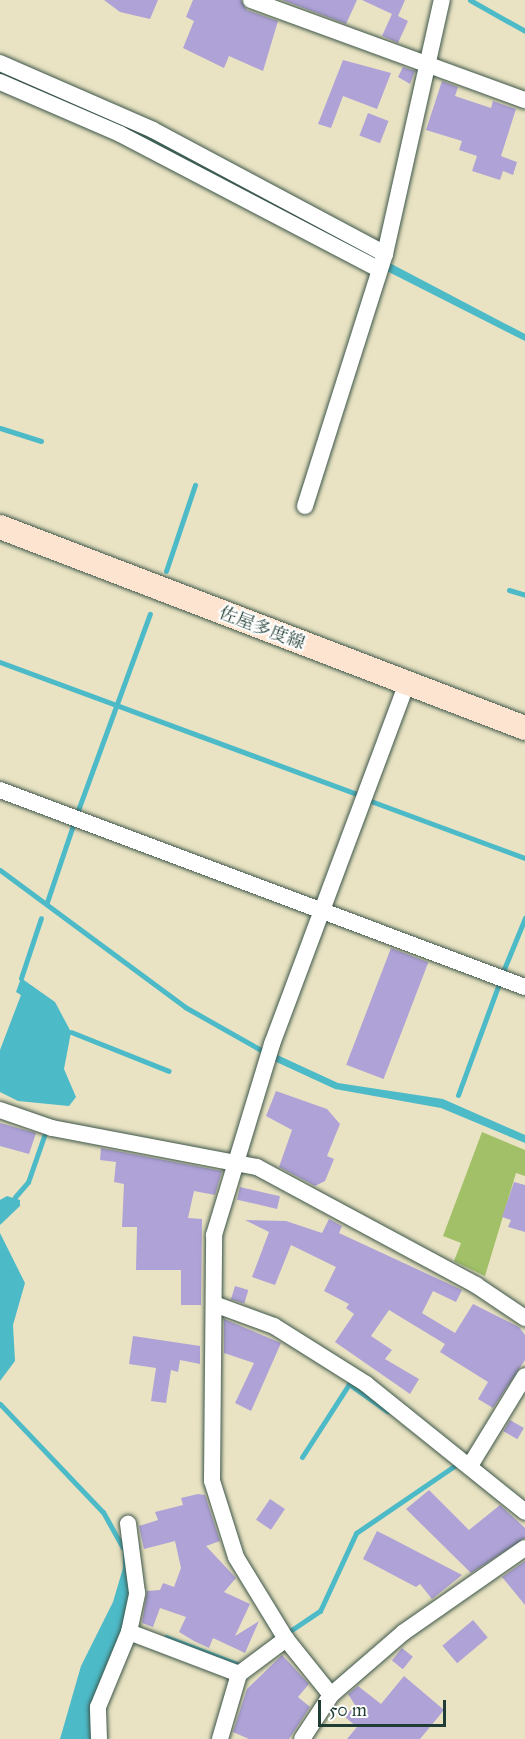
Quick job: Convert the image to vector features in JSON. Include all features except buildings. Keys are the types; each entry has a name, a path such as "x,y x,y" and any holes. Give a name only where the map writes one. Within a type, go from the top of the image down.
{"main road":[{"name":"佐屋多度線","path":"0,527 525,728"}],"street":[{"path":"252,0 525,100"},
{"path":"305,506 382,262 442,0"},
{"path":"0,63 382,262"},
{"path":"0,82 125,127"},
{"path":"331,1695 286,1639 236,1557 212,1481 215,1227 269,1054 407,683"},
{"path":"0,790 525,987"},
{"path":"0,1110 52,1128 237,1161 476,1285 525,1318"},
{"path":"214,1304 274,1326 366,1384 471,1464 525,1512"},
{"path":"471,1464 525,1376"},
{"path":"100,1737 98,1707 129,1632 137,1593 128,1524"},
{"path":"302,1739 331,1695 404,1632 525,1548"},
{"path":"129,1632 238,1674"},
{"path":"220,1739 238,1674 286,1639"}],"green space":[{"path":"482,1132 525,1150 525,1176 516,1173 485,1276 454,1261 461,1243 443,1236"}],"water":[{"path":"0,69 121,122 525,334 525,341 0,75"},
{"path":"21,978 55,1002 71,1032 64,1069 76,1097 69,1106 18,1101 0,1092 0,1050 21,995 16,992"},
{"path":"273,1053 338,1083 443,1099 525,1135 525,1143 441,1108 335,1089 272,1060"},
{"path":"7,1196 20,1200 20,1206 0,1225 0,1200"},
{"path":"0,1233 25,1283 13,1325 15,1361 0,1381"},
{"path":"123,1543 133,1588 95,1732 91,1739 60,1739 81,1666 113,1602 123,1568"}],"waterway":[{"path":"470,0 525,31"},
{"path":"0,428 41,441"},
{"path":"166,571 195,485"},
{"path":"509,590 525,595"},
{"path":"77,813 150,614"},
{"path":"0,662 359,795"},
{"path":"368,800 525,858"},
{"path":"47,902 73,825"},
{"path":"0,870 185,1007 268,1054"},
{"path":"21,978 41,918"},
{"path":"502,974 525,918"},
{"path":"458,1095 500,981"},
{"path":"71,1032 169,1071"},
{"path":"15,1197 28,1182 44,1136"},
{"path":"302,1457 349,1384 387,1411"},
{"path":"0,1404 103,1512 123,1548"},
{"path":"290,1631 320,1611 356,1533 457,1464"},
{"path":"166,1637 237,1664"}]}
